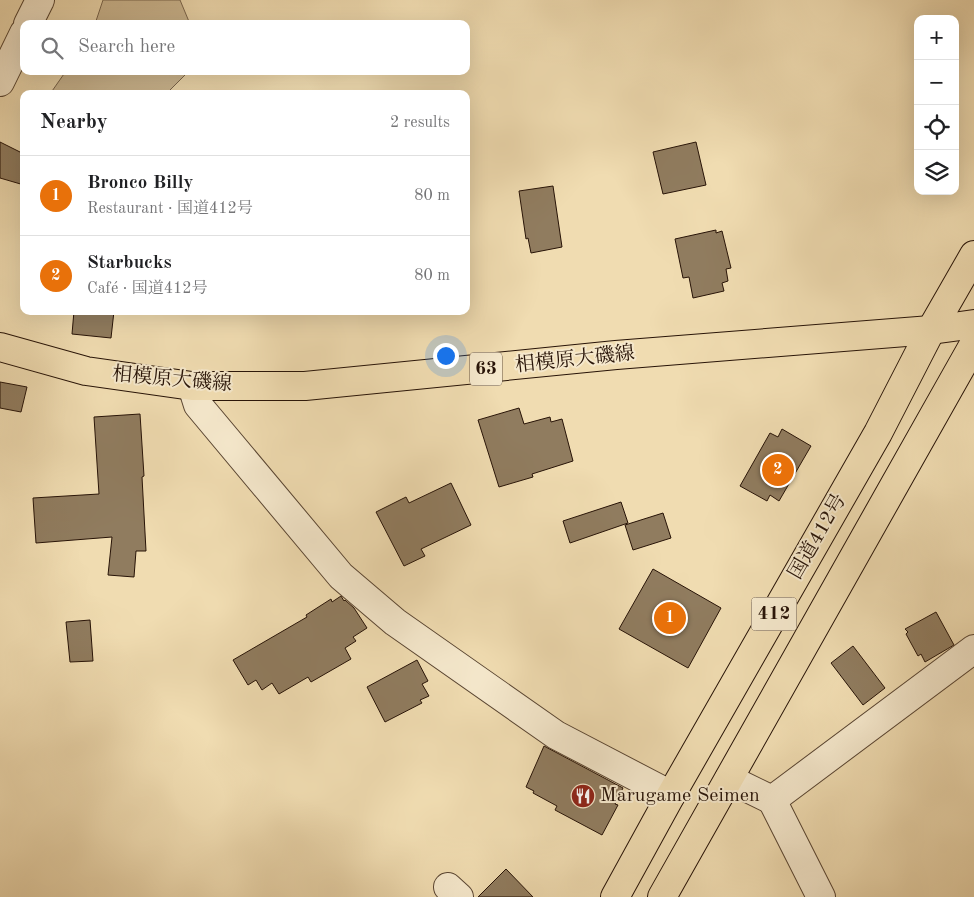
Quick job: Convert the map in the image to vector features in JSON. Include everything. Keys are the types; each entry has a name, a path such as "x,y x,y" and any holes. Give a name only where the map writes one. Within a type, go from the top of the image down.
{"main road":[{"name":"国道412号","path":"615,897 878,433 931,330 974,254"},
{"name":"相模原大磯線","path":"0,347 86,371 192,386 305,386 626,355 931,330 974,324"},
{"name":"国道412号","path":"662,897 974,344"}],"street":[{"path":"30,20 40,0"},
{"path":"0,82 20,41"},
{"path":"192,386 198,405 341,576 395,622 556,735 672,794"},
{"path":"772,800 974,649"},
{"path":"729,779 772,800 821,897"}],"shaded area":[{"path":"103,0 180,0 188,20 96,20"},
{"path":"63,75 185,75 170,90 53,90"}],"building":[{"path":"0,142 20,152 20,184 0,178"},
{"path":"696,142 706,185 663,194 653,152"},
{"path":"553,186 562,247 531,253 528,238 526,239 519,191"},
{"path":"716,230 716,233 722,231 731,268 726,269 728,281 722,283 724,291 693,298 689,277 683,278 675,239"},
{"path":"74,315 114,315 111,338 72,334"},
{"path":"0,382 27,387 21,412 0,408"},
{"path":"519,408 524,424 550,417 551,422 562,419 573,461 532,474 533,477 499,487 478,420"},
{"path":"140,414 146,551 136,551 134,577 108,575 112,537 36,543 33,498 99,494 94,417"},
{"path":"782,429 811,446 779,501 770,495 767,501 740,486 770,433 778,437"},
{"path":"451,483 471,525 421,549 425,556 404,566 376,512 406,497 409,503"},
{"path":"621,502 628,523 570,543 563,521"},
{"path":"663,513 671,538 633,550 625,525"},
{"path":"653,569 721,608 688,668 619,629"},
{"path":"341,596 344,601 354,608 367,628 353,637 356,641 345,648 351,659 311,682 308,677 279,694 272,683 262,690 256,680 248,685 233,660 307,617 306,615 331,599 332,602"},
{"path":"936,612 954,645 925,662 921,654 918,656 905,629"},
{"path":"90,620 93,661 70,662 66,622"},
{"path":"853,646 885,688 863,705 831,663"},
{"path":"417,660 428,681 422,684 429,696 420,700 422,703 385,722 367,687"},
{"path":"544,746 623,788 615,804 618,805 602,835 555,810 557,806 526,787"},
{"path":"506,869 533,897 478,897"}],"place":[{"name":"Starbucks","path":"778,470"},
{"name":"Bronco Billy","path":"670,618"},
{"name":"Marugame Seimen","path":"583,796"}]}
